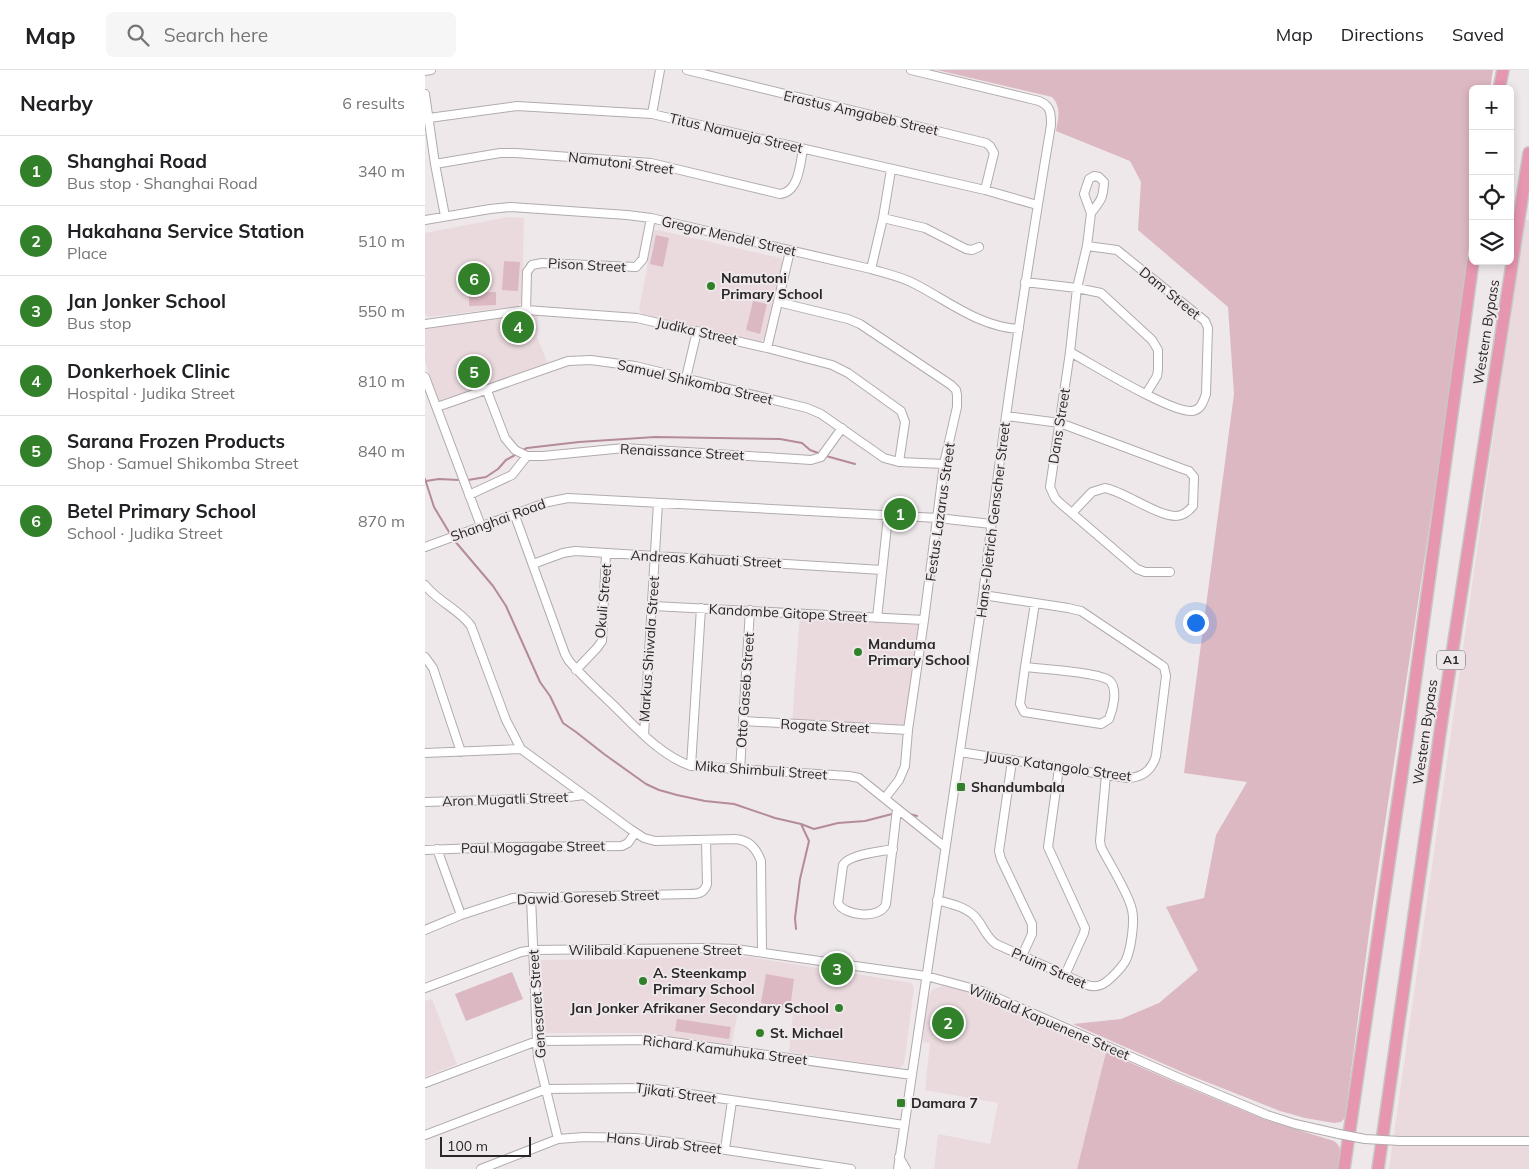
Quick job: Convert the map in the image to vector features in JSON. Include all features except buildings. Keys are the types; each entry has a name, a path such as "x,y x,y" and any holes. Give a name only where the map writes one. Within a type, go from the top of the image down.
{"highway":[{"path":"1498,85 1499,70"},
{"path":"1499,85 1503,70"},
{"name":"Western Bypass","path":"1378,1169 1442,719 1529,153"},
{"name":"Western Bypass","path":"1344,1169 1413,700 1472,265"}],"street":[{"path":"425,71 431,70"},
{"path":"653,114 660,70"},
{"name":"Erastus Amgabeb Street","path":"687,70 986,144 990,146 994,153 985,190"},
{"name":"Hans-Dietrich Genscher Street","path":"897,1169 983,595 991,524 1025,282 1051,125 1049,108 1046,104 1039,101 911,70"},
{"path":"425,94 445,216"},
{"name":"Titus Namueja Street","path":"429,118 517,106 653,114 985,190 1037,205"},
{"name":"Namutoni Street","path":"435,164 500,153 651,163 780,194 789,191 795,184 803,149"},
{"path":"871,269 883,218 891,170"},
{"name":"Gregor Mendel Street","path":"425,220 511,207 651,218 871,269 911,282 991,324 1019,329"},
{"name":"Dans Street","path":"1091,212 1087,246 1077,288 1070,352 1050,487 1055,498 1137,569 1145,572 1170,572"},
{"name":"Pison Street","path":"527,310 527,272 532,265 542,262 636,268 643,259 651,218"},
{"path":"883,218 925,228 966,249 979,247"},
{"name":"Dam Street","path":"1070,352 1146,394 1183,410 1193,411 1198,409 1202,405 1206,394 1207,324 1203,319 1117,250 1087,246"},
{"path":"767,348 790,251"},
{"path":"1025,282 1077,288 1101,293 1155,343 1158,350 1158,373 1146,394"},
{"name":"Festus Lazarus Street","path":"778,302 848,319 860,324 951,385 957,395 957,407 944,464 903,771 899,780 885,798"},
{"name":"Judika Street","path":"425,324 527,310 637,318 767,348 838,368 903,414 905,422 899,462"},
{"path":"686,378 697,331"},
{"name":"Samuel Shikomba Street","path":"437,408 575,360 591,360 635,366 807,408 821,414 884,458 899,462 944,464"},
{"path":"425,378 481,526"},
{"path":"469,495 512,476 527,456 515,450 505,438 487,391"},
{"path":"1006,416 1060,423 1189,471 1195,481 1193,506 1185,514 1179,516 1164,513 1105,488 1092,492 1072,513"},
{"name":"Renaissance Street","path":"527,456 624,448 811,460 821,456 842,428"},
{"name":"Shanghai Road","path":"425,546 514,513 547,502 568,498 889,517 938,518 991,524"},
{"name":"Markus Shiwala Street","path":"644,735 659,503"},
{"name":"Mika Shimbuli Street","path":"514,513 565,654 576,670 644,735 674,758 691,766 854,777 863,780 897,810 945,847"},
{"path":"877,618 889,517"},
{"name":"Andreas Kahuati Street","path":"533,564 569,552 882,570"},
{"name":"Okuli Street","path":"576,670 602,641 606,554"},
{"path":"425,585 465,618 471,626 506,720 521,750 584,794 635,833 655,841 741,839 751,845 761,861 762,952"},
{"name":"Juuso Katangolo Street","path":"960,752 1134,778 1146,772 1153,764 1156,756 1166,682 1164,667 1085,613 1072,608 983,595"},
{"path":"1025,667 1095,675 1109,680 1115,694 1109,719 1101,724 1024,712 1020,704 1025,667 1035,603"},
{"name":"Kandombe Gitope Street","path":"653,606 924,620"},
{"path":"691,766 701,608"},
{"name":"Otto Gaseb Street","path":"740,770 750,610"},
{"path":"425,656 433,668 461,752"},
{"name":"Rogate Street","path":"743,721 908,730"},
{"path":"425,753 521,750"},
{"path":"1012,761 999,851 1032,924 1032,934 1022,956"},
{"path":"1059,768 1049,847 1085,928 1065,975"},
{"name":"Pruim Street","path":"937,900 968,911 976,917 992,942 1091,986 1100,986 1107,982 1127,958 1133,917 1132,907 1101,847 1106,775"},
{"name":"Aron Mugatli Street","path":"425,802 561,798 584,794"},
{"path":"893,849 853,858 845,862 839,903 843,910 854,913 876,914 884,909 893,849 897,810"},
{"name":"Paul Mogagabe Street","path":"425,850 622,846 628,843 635,833"},
{"name":"Dawid Goreseb Street","path":"425,930 461,915 513,898 701,893 707,884 706,840"},
{"path":"437,850 461,915"},
{"name":"Genesaret Street","path":"531,897 538,1057 558,1139"},
{"name":"Wilibald Kapuenene Street","path":"425,988 521,952 533,950 704,948 762,952 926,976 982,991 1179,1078 1267,1115 1295,1124 1365,1139 1400,1141 1529,1141"},
{"name":"Richard Kamuhuka Street","path":"425,1083 537,1041 652,1039 912,1075"},
{"name":"Tjikati Street","path":"425,1135 546,1089 642,1087 904,1125"},
{"path":"725,1149 732,1101"},
{"name":"Hans Uirab Street","path":"481,1169 558,1139 584,1137 635,1138 725,1149 851,1169"},
{"path":"899,1157 906,1169"}],"shaded area":[{"path":"937,70 1493,70 1491,85 1469,85 1469,248 1372,910 1345,1118 1341,1122 1334,1123 1305,1118 1280,1111 1189,1075 1073,1024 1121,1019 1159,1003 1198,970 1166,907 1204,898 1216,835 1247,782 1184,773 1234,394 1228,307 1138,230 1141,182 1130,161 1056,131 1058,109 1052,97"},
{"path":"508,217 524,218 522,302 518,306 429,317 425,315 425,233"},
{"path":"1524,220 1529,220 1529,1169 1389,1169"},
{"name":"Namutoni Primary School","path":"658,230 781,258 783,262 765,339 760,342 642,314 639,310 654,231"},
{"path":"656,235 669,238 663,267 650,264"},
{"path":"504,261 520,262 518,291 502,290"},
{"path":"496,292 496,305 469,306 469,293"},
{"path":"753,301 767,304 760,334 746,330"},
{"path":"507,313 538,313 537,337 548,364 438,401 425,361 425,327"},
{"name":"Manduma Primary School","path":"800,613 924,620 908,730 792,724"},
{"path":"721,955 750,957 912,983 914,988 904,1064 899,1068 789,1052 793,1013 740,1003 731,1046 646,1033 545,1033 541,960 645,959"},
{"path":"512,972 523,999 466,1021 455,994"},
{"path":"766,974 794,979 790,1008 761,1003"},
{"path":"943,986 977,994 1106,1052 1077,1169 934,1169 938,1134 990,1144 998,1103 925,1090 930,1043 923,1042 925,1005 932,990"},
{"path":"432,999 457,1064 425,1077 425,1001"},
{"path":"677,1019 731,1027 729,1039 675,1031"},
{"path":"1106,1052 1266,1120 1334,1141 1340,1150 1338,1169 1077,1169"}],"waterway":[{"path":"523,450 579,442 655,437 780,439 802,443 810,450 821,454"},
{"path":"468,480 486,477 498,469 506,460 517,454"},
{"path":"826,456 855,464"},
{"path":"425,479 434,507 449,532"},
{"path":"426,481 439,479 458,480"},
{"path":"454,540 493,586 506,606 540,682 550,696 563,723 646,784 677,795 705,801 734,804 814,829 838,823 865,821 892,814"},
{"path":"910,814 917,816"},
{"path":"796,929 795,918 800,879 809,841 801,824"}],"place":[{"name":"Betel Primary School","path":"474,279"},
{"name":"Namutoni Primary School","path":"711,286"},
{"name":"Donkerhoek Clinic","path":"518,327"},
{"name":"Sarana Frozen Products","path":"474,372"},
{"name":"Shanghai Road","path":"900,514"},
{"name":"Manduma Primary School","path":"858,652"},
{"name":"Shandumbala","path":"961,787"},
{"name":"Jan Jonker School","path":"837,969"},
{"name":"A. Steenkamp Primary School","path":"643,981"},
{"name":"Jan Jonker Afrikaner Secondary School","path":"839,1008"},
{"name":"Hakahana Service Station","path":"948,1023"},
{"name":"St. Michael","path":"760,1033"},
{"name":"Damara 7","path":"901,1103"}]}
